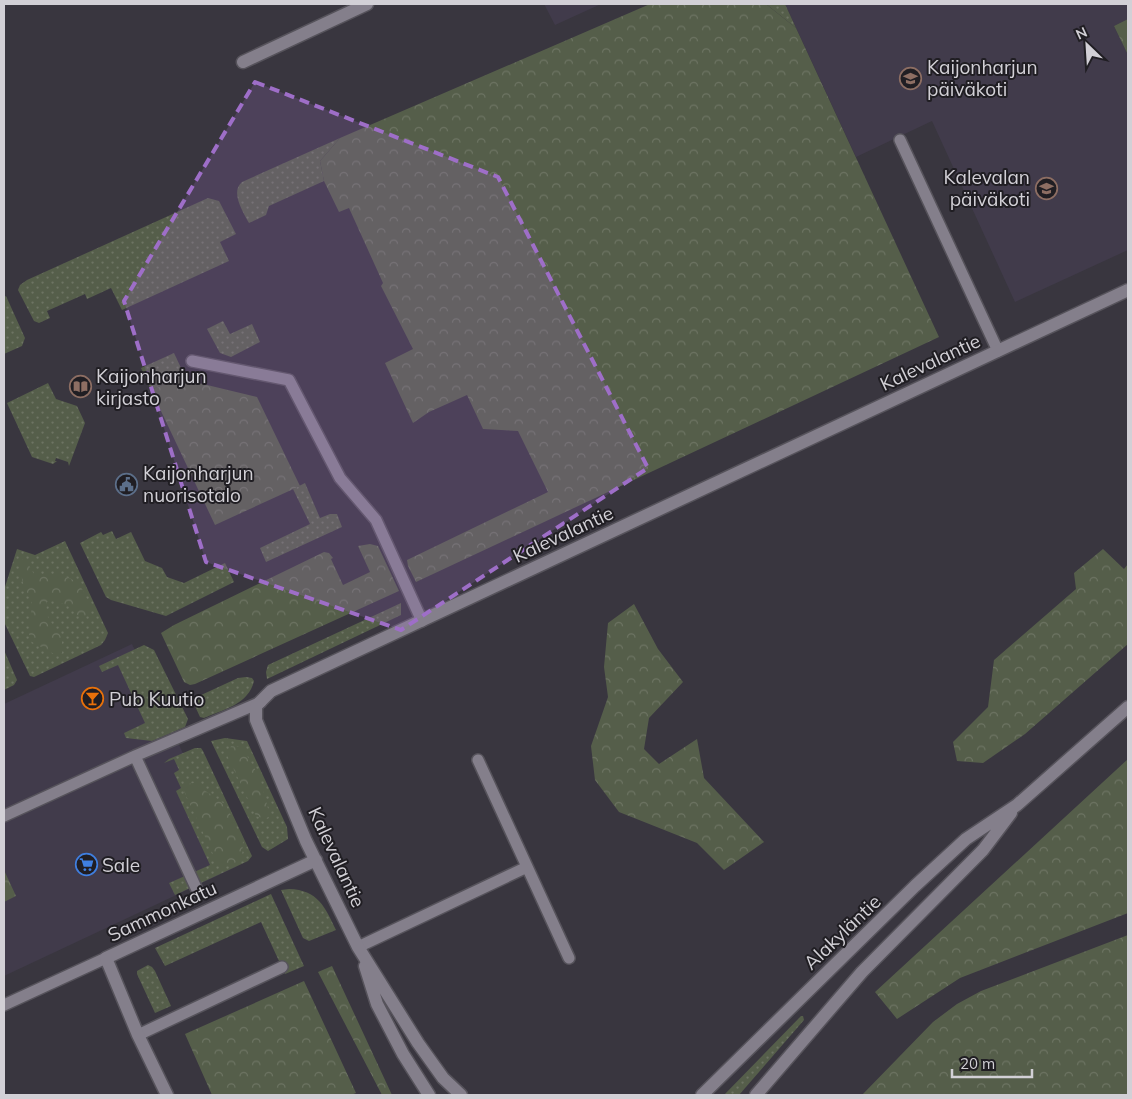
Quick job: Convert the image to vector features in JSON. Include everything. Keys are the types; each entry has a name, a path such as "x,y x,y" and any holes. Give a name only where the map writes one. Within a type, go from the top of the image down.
{"street":[{"path":"243,62 368,4"},
{"name":"Kalevalantie","path":"461,1095 443,1078 418,1044 358,947 306,841 256,720 256,706 271,691 1128,290"},
{"name":"Alakyläntie","path":"702,1095 966,839 1017,805 1128,707"},
{"name":"Alakyläntie","path":"756,1095 862,972 983,850 1017,805"},
{"name":"Sammonkatu","path":"166,1095 138,1035 106,958 316,860"},
{"name":"Kalevalantie","path":"358,947 377,1004 403,1054 429,1095"}],"lane":[{"path":"900,140 998,351"},
{"path":"192,361 289,380 340,478 376,520 422,621"},
{"path":"4,816 135,756 261,702"},
{"path":"135,756 198,892"},
{"path":"478,760 568,958"},
{"path":"358,947 527,867"},
{"path":"4,1005 106,958"},
{"path":"138,1035 282,967"}],"highlighted area":[{"path":"255,82 498,177 648,468 401,630 206,562 124,301"}],"shaded area":[{"path":"544,4 601,4 555,25"},
{"path":"785,4 1128,4 1128,19 1114,26 1128,55 1128,250 1015,302 932,121 856,157"},
{"path":"132,644 236,867 4,976 4,704"}],"green space":[{"path":"650,4 766,4 796,28 939,337 416,582 407,560 548,492 518,431 483,429 467,395 429,412 413,423 385,363 413,349 381,286 383,283 349,208 339,212 324,181 320,161 340,138"},
{"path":"766,4 785,4 796,28"},
{"path":"1128,19 1128,55 1114,26"},
{"path":"340,138 320,161 324,181 269,206 266,215 249,223 237,196 237,191 242,182"},
{"path":"208,198 219,201 236,234 220,242 229,261 122,310 111,288 87,299 85,294 47,311 50,318 39,323 34,321 18,290 20,285 27,280"},
{"path":"6,296 25,338 22,346 4,354 4,297"},
{"path":"223,321 230,334 252,324 260,342 231,357 220,353 207,329"},
{"path":"174,353 182,370 181,378 151,390 141,368"},
{"path":"178,378 257,397 300,486 215,525 151,390"},
{"path":"48,383 56,399 77,406 85,423 69,466 68,462 56,458 55,461 57,461 53,464 32,457 7,403"},
{"path":"305,483 320,518 330,514 337,514 342,527 266,562 260,548 310,524 293,489"},
{"path":"112,531 116,539 131,532 145,561 162,568 167,577 184,583 225,563 234,582 166,616 111,600 106,597 80,543 101,532 103,535"},
{"path":"65,541 108,633 101,645 34,677 30,676 4,622 4,590 17,549 35,555"},
{"path":"370,544 378,546 399,591 195,684 190,685 184,682 161,633 324,552 329,553 333,558 331,559 343,585 370,572 358,546"},
{"path":"1103,549 1124,569 1128,564 1128,644 1025,734 983,763 957,761 953,742 988,707 994,660 1076,589 1074,573"},
{"path":"20,559 26,560 35,576 64,576 72,579 83,591 90,611 84,618 77,615 70,607 54,600 47,602 46,612 62,637 62,653 54,654 32,642 29,636 32,603 24,587 18,562"},
{"path":"401,603 401,615 267,679 268,665"},
{"path":"634,604 658,649 683,682 649,718 644,749 659,764 697,739 704,778 764,842 724,870 697,843 619,812 595,780 591,746 608,697 604,667 608,623"},
{"path":"144,645 154,650 188,719 185,727 152,741 126,738 124,733 145,723 118,665 102,672 99,666"},
{"path":"4,650 17,680 14,685 4,690"},
{"path":"238,678 252,678 254,681 251,689 241,701 204,718 200,717 194,704 199,696"},
{"path":"225,738 247,741 287,827 288,839 268,851 262,847 211,741"},
{"path":"231,746 242,747 260,778 270,816 265,819 256,816 227,755"},
{"path":"195,748 201,748 203,751 252,856 248,861 175,895 169,883 210,865 176,791 181,788 174,773 179,770 174,759 164,763"},
{"path":"1128,759 1128,913 960,978 897,1019 875,992"},
{"path":"194,783 226,805 243,841 242,858 231,866 218,865 183,789 187,784"},
{"path":"4,870 16,896 4,902"},
{"path":"281,890 299,890 314,896 324,907 336,930 309,941 303,938"},
{"path":"271,894 304,966 285,974 261,922 165,966 155,948"},
{"path":"1128,935 1128,1095 862,1095 933,1022 957,1004 981,991"},
{"path":"148,965 155,971 171,1006 155,1013 137,974 137,971"},
{"path":"332,966 392,1095 382,1095 318,972"},
{"path":"304,981 356,1093 351,1095 212,1095 185,1034"},
{"path":"803,1016 804,1020 739,1095 724,1095"}],"place":[{"name":"Kaijonharjun päiväkoti","path":"911,78"},
{"name":"Kalevalan päiväkoti","path":"1046,188"},
{"name":"Kaijonharjun kirjasto","path":"80,387"},
{"name":"Kaijonharjun nuorisotalo","path":"127,484"},
{"name":"Pub Kuutio","path":"93,699"},
{"name":"Sale","path":"86,865"}]}
